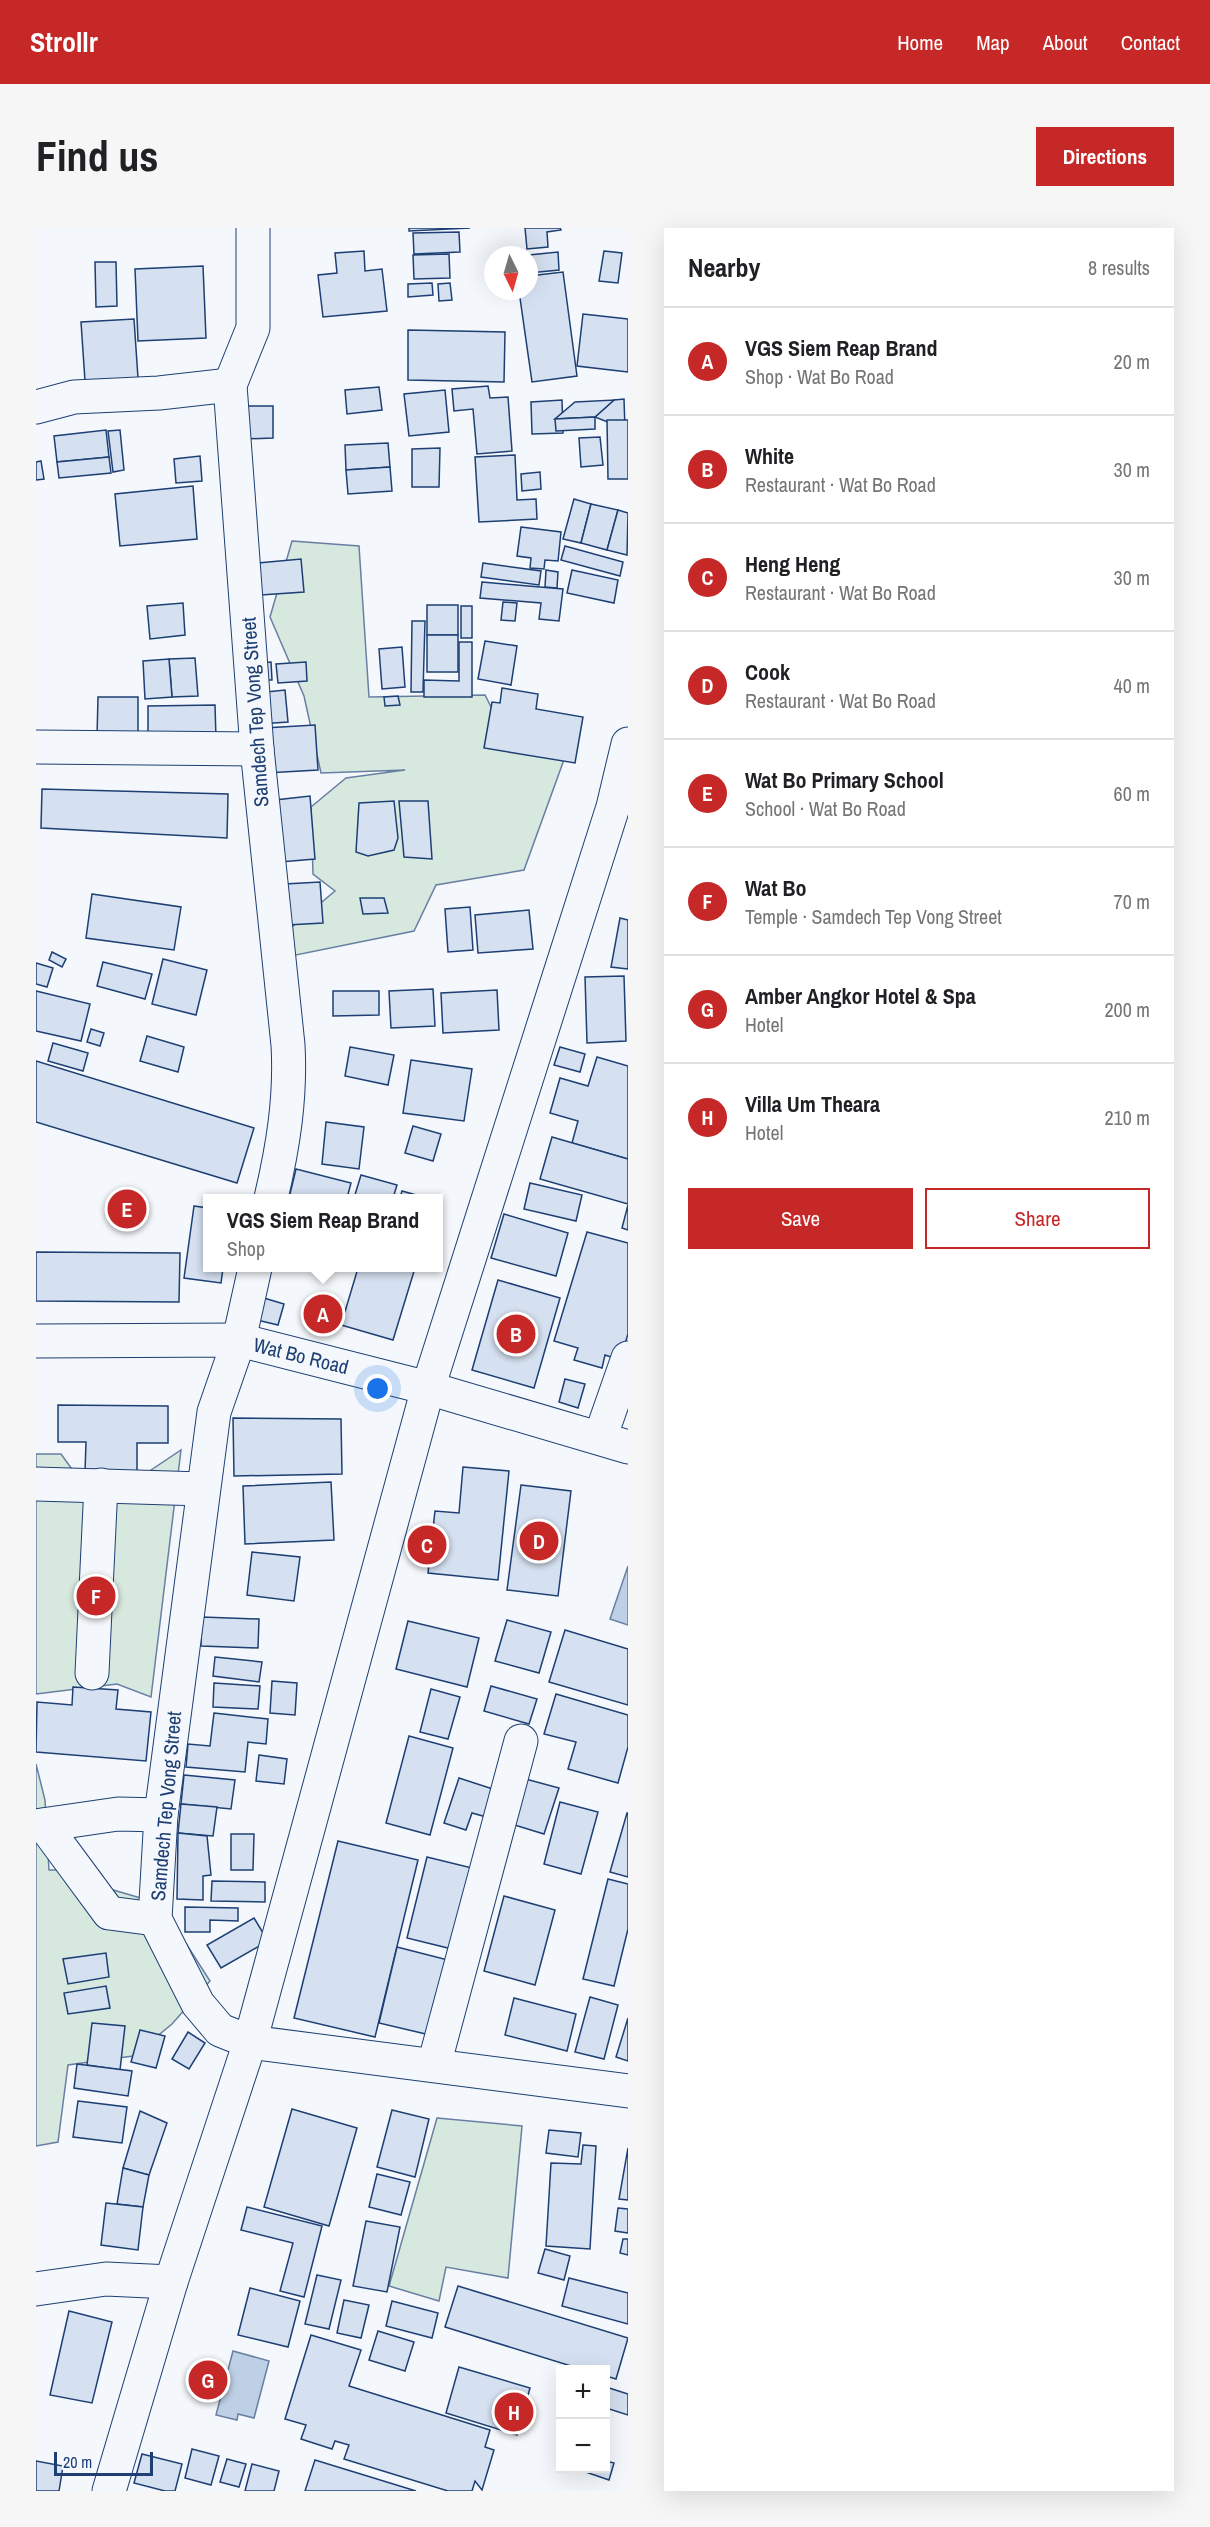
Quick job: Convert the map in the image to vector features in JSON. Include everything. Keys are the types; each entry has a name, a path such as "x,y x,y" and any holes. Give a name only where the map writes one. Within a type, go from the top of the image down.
{"street":[{"name":"Samdech Tep Vong Street","path":"253,228 253,328 231,385 257,749 285,1007 290,1084 282,1148 272,1194"},
{"path":"36,407 74,397 159,393 231,385"},
{"path":"109,2491 171,2282 250,2042 428,1388 620,809 628,744"},
{"path":"36,747 257,749"},
{"name":"Samdech Tep Vong Street","path":"254,1272 239,1340 214,1412 160,1815 155,1919 198,2004 220,2030 250,2042 628,2091"},
{"name":"Wat Bo Road","path":"36,1341 239,1340 428,1388 614,1442"},
{"path":"614,1442 628,1358"},
{"path":"36,1484 203,1489"},
{"path":"92,1673 101,1485"},
{"path":"434,2065 521,1741"},
{"path":"155,1919 109,1913 40,1826 118,1814 160,1815"},
{"path":"36,2289 106,2279 171,2282"}],"shaded area":[{"path":"292,541 359,546 369,697 485,695 503,730 574,732 524,870 436,885 414,931 291,956 280,937 335,891 313,874 311,807 346,778 405,770 321,773 304,696 270,617"},
{"path":"181,1450 151,1697 117,1684 36,1694 36,1454 61,1454 77,1476 139,1478"},
{"path":"36,1764 45,1800 49,1870 87,1870 103,1887 144,1899 173,1923 210,1981 172,2024 133,2056 68,2065 58,2142 36,2146"},
{"path":"437,2118 522,2126 508,2278 446,2267 439,2301 389,2286"}],"water":[{"path":"628,1566 628,1625 610,1619"},
{"path":"233,2351 269,2361 254,2418 238,2414 237,2420 216,2415"}],"building":[{"path":"409,228 470,228 409,231"},
{"path":"525,228 560,228 561,230 547,232 548,247 527,246"},
{"path":"459,232 460,252 414,254 413,233"},
{"path":"364,251 365,271 382,269 387,311 323,317 318,275 337,273 335,253"},
{"path":"604,251 622,253 618,283 599,281"},
{"path":"558,252 559,270 538,272 538,254"},
{"path":"449,254 450,278 414,279 413,255"},
{"path":"95,262 116,262 117,306 96,307"},
{"path":"203,266 206,338 138,341 135,269"},
{"path":"563,272 577,376 532,382 520,300 538,300 538,275"},
{"path":"432,283 433,295 408,297 408,284"},
{"path":"450,283 452,300 439,301 438,284"},
{"path":"583,314 628,319 628,372 577,366"},
{"path":"134,319 138,378 85,381 81,322"},
{"path":"408,330 505,332 504,382 408,380"},
{"path":"488,386 490,398 508,397 512,451 477,454 473,409 454,411 452,389"},
{"path":"379,387 382,410 347,414 345,390"},
{"path":"445,390 449,432 409,436 404,394"},
{"path":"624,399 625,429 595,417 614,400"},
{"path":"562,400 563,433 532,434 531,402"},
{"path":"614,400 595,417 555,419 575,402"},
{"path":"242,406 273,406 273,438 243,439"},
{"path":"595,417 595,429 556,431 555,419"},
{"path":"607,420 628,420 628,479 608,479"},
{"path":"106,430 109,457 57,462 54,436"},
{"path":"120,430 124,470 113,472 108,431"},
{"path":"600,437 603,465 581,467 579,438"},
{"path":"388,443 390,467 346,470 345,445"},
{"path":"440,448 439,487 412,487 412,449"},
{"path":"515,455 517,500 536,499 537,519 479,522 475,457"},
{"path":"200,456 202,481 176,483 174,459"},
{"path":"109,457 111,473 59,478 57,462"},
{"path":"41,461 44,479 36,480 36,462"},
{"path":"390,467 392,491 348,494 346,470"},
{"path":"540,472 541,489 522,491 521,474"},
{"path":"193,486 197,539 120,546 115,494"},
{"path":"574,499 591,504 581,543 563,539"},
{"path":"591,504 618,510 607,550 581,543"},
{"path":"618,510 628,513 627,555 607,550"},
{"path":"521,527 561,532 558,561 545,560 544,569 530,568 531,558 517,556"},
{"path":"565,546 623,562 620,576 561,560"},
{"path":"301,559 304,592 261,595 258,563"},
{"path":"483,563 541,571 539,585 481,577"},
{"path":"546,570 558,572 557,588 545,587"},
{"path":"572,570 618,580 614,603 567,593"},
{"path":"482,582 563,589 559,621 539,619 541,603 480,598"},
{"path":"503,602 517,603 515,621 501,620"},
{"path":"183,603 185,635 150,639 147,606"},
{"path":"427,605 458,605 458,635 427,635"},
{"path":"461,606 472,606 472,638 461,638"},
{"path":"412,621 425,621 423,692 411,692"},
{"path":"427,635 458,635 458,672 427,672"},
{"path":"485,641 517,646 511,685 478,679"},
{"path":"459,642 472,642 472,697 424,697 424,680 459,681"},
{"path":"402,647 405,687 382,689 379,649"},
{"path":"195,658 198,696 172,697 169,659"},
{"path":"169,659 172,697 145,699 143,661"},
{"path":"271,662 272,680 262,680 261,663"},
{"path":"306,662 307,681 278,683 276,664"},
{"path":"502,688 538,694 536,709 583,717 575,763 484,748 492,702 500,703"},
{"path":"285,690 288,722 260,724 257,693"},
{"path":"398,696 400,705 385,706 384,697"},
{"path":"98,697 138,697 138,737 97,737"},
{"path":"215,705 216,739 148,740 148,706"},
{"path":"315,725 318,770 266,773 264,728"},
{"path":"42,789 228,794 227,838 41,828"},
{"path":"310,796 315,859 280,862 275,800"},
{"path":"394,801 398,838 394,850 368,856 356,852 359,803"},
{"path":"399,801 428,801 432,859 404,857"},
{"path":"320,882 323,923 287,925 285,884"},
{"path":"92,894 181,907 174,950 86,938"},
{"path":"360,898 384,898 388,913 363,914"},
{"path":"470,907 473,950 448,952 445,909"},
{"path":"529,910 533,949 478,953 475,915"},
{"path":"620,918 628,920 628,969 611,967"},
{"path":"52,952 66,959 62,967 49,960"},
{"path":"163,959 207,970 196,1015 152,1004"},
{"path":"103,962 152,974 145,999 97,986"},
{"path":"36,963 53,968 47,987 36,984"},
{"path":"624,976 626,1041 587,1043 585,977"},
{"path":"433,989 435,1026 391,1028 389,991"},
{"path":"497,990 499,1030 443,1033 441,993"},
{"path":"36,991 90,1004 81,1041 36,1031"},
{"path":"333,991 379,991 379,1015 333,1016"},
{"path":"91,1029 104,1033 100,1046 87,1042"},
{"path":"147,1036 184,1047 178,1072 140,1061"},
{"path":"53,1043 88,1053 83,1071 48,1061"},
{"path":"350,1047 394,1055 388,1085 345,1076"},
{"path":"560,1047 585,1054 580,1072 554,1065"},
{"path":"597,1057 628,1066 628,1159 572,1143 578,1121 550,1113 560,1078 588,1086"},
{"path":"411,1060 472,1069 464,1121 403,1113"},
{"path":"36,1061 254,1128 237,1183 36,1122"},
{"path":"326,1122 364,1127 359,1169 322,1164"},
{"path":"413,1126 441,1134 433,1161 405,1153"},
{"path":"552,1137 628,1159 628,1204 540,1179"},
{"path":"296,1169 351,1183 348,1194 290,1194"},
{"path":"361,1175 397,1185 394,1194 355,1194"},
{"path":"530,1183 582,1195 576,1221 524,1209"},
{"path":"628,1205 628,1230 622,1228"},
{"path":"194,1206 203,1207 203,1272 222,1272 221,1283 184,1278"},
{"path":"504,1214 568,1233 556,1276 491,1258"},
{"path":"587,1232 628,1243 628,1334 620,1360 605,1355 602,1368 574,1360 578,1348 554,1341"},
{"path":"36,1252 180,1253 179,1302 36,1301"},
{"path":"357,1272 414,1272 393,1340 341,1325"},
{"path":"498,1280 560,1298 534,1388 472,1370"},
{"path":"264,1298 284,1304 278,1325 257,1320"},
{"path":"565,1379 585,1384 578,1408 559,1402"},
{"path":"58,1405 168,1406 168,1443 137,1443 137,1472 85,1472 86,1442 58,1442"},
{"path":"233,1418 341,1419 342,1474 234,1476"},
{"path":"463,1467 509,1471 498,1580 428,1573 435,1511 459,1513"},
{"path":"331,1482 334,1540 245,1544 243,1486"},
{"path":"521,1485 571,1491 558,1596 507,1590"},
{"path":"252,1552 300,1557 294,1601 247,1595"},
{"path":"202,1617 259,1619 258,1648 201,1646"},
{"path":"507,1620 551,1632 539,1673 495,1661"},
{"path":"408,1621 479,1638 467,1687 396,1669"},
{"path":"565,1630 628,1649 628,1705 549,1682"},
{"path":"215,1657 262,1662 259,1682 213,1676"},
{"path":"272,1681 297,1683 295,1715 270,1713"},
{"path":"214,1683 260,1686 258,1709 213,1707"},
{"path":"491,1686 537,1699 529,1724 484,1711"},
{"path":"73,1687 118,1690 116,1709 151,1712 146,1761 36,1752 37,1702 72,1705"},
{"path":"431,1689 460,1697 448,1739 420,1732"},
{"path":"556,1694 628,1715 628,1747 618,1783 568,1769 576,1742 544,1734"},
{"path":"214,1713 268,1719 266,1744 248,1742 245,1772 186,1767 188,1744 210,1746"},
{"path":"409,1736 453,1748 430,1835 386,1823"},
{"path":"259,1755 287,1759 284,1784 256,1781"},
{"path":"184,1775 235,1780 231,1809 181,1804"},
{"path":"459,1778 499,1791 490,1818 472,1813 466,1830 444,1823"},
{"path":"522,1778 559,1788 544,1834 508,1823"},
{"path":"560,1802 598,1812 581,1874 544,1864"},
{"path":"181,1804 217,1807 213,1836 178,1833"},
{"path":"628,1813 628,1877 610,1872"},
{"path":"178,1833 207,1836 211,1875 203,1876 203,1900 177,1899"},
{"path":"231,1834 254,1834 253,1870 231,1870"},
{"path":"338,1841 418,1860 375,2037 294,2018"},
{"path":"427,1857 472,1868 452,1949 407,1938"},
{"path":"608,1879 628,1884 628,1929 614,1986 583,1979"},
{"path":"212,1881 265,1882 265,1902 211,1901"},
{"path":"504,1896 555,1910 535,1985 484,1971"},
{"path":"185,1907 238,1908 238,1921 210,1920 210,1932 185,1932"},
{"path":"254,1918 268,1941 221,1968 207,1945"},
{"path":"397,1947 448,1960 430,2035 379,2023"},
{"path":"106,1953 109,1977 68,1984 63,1959"},
{"path":"106,1986 110,2008 68,2014 64,1993"},
{"path":"590,1997 618,2005 604,2059 575,2052"},
{"path":"514,1998 576,2014 567,2051 505,2035"},
{"path":"628,2018 628,2061 616,2057"},
{"path":"92,2023 125,2026 120,2070 87,2065"},
{"path":"140,2030 165,2036 156,2068 131,2062"},
{"path":"188,2032 205,2043 189,2069 172,2059"},
{"path":"77,2064 132,2071 128,2096 74,2088"},
{"path":"78,2101 127,2107 122,2143 73,2137"},
{"path":"292,2109 357,2128 329,2226 264,2207"},
{"path":"392,2110 429,2119 415,2177 377,2167"},
{"path":"140,2111 167,2123 149,2175 123,2168"},
{"path":"549,2130 581,2133 578,2157 546,2153"},
{"path":"583,2145 596,2146 590,2249 546,2246 551,2163 581,2164"},
{"path":"628,2148 628,2200 619,2199"},
{"path":"123,2168 149,2175 143,2207 117,2204"},
{"path":"377,2174 410,2182 401,2215 369,2207"},
{"path":"106,2203 143,2207 138,2250 101,2245"},
{"path":"247,2207 322,2226 304,2297 280,2291 293,2243 241,2230"},
{"path":"618,2208 628,2209 628,2233 615,2231"},
{"path":"366,2221 400,2227 387,2292 353,2286"},
{"path":"623,2239 628,2239 628,2255 620,2253"},
{"path":"545,2249 570,2256 564,2280 538,2273"},
{"path":"317,2275 341,2280 329,2329 305,2324"},
{"path":"569,2278 628,2293 628,2324 562,2306"},
{"path":"458,2286 628,2338 616,2379 610,2377 610,2365 568,2365 445,2327"},
{"path":"250,2288 300,2301 288,2347 238,2335"},
{"path":"344,2300 369,2305 361,2338 337,2333"},
{"path":"392,2301 438,2313 432,2338 386,2326"},
{"path":"69,2311 112,2322 92,2403 50,2395"},
{"path":"378,2331 414,2342 405,2371 369,2360"},
{"path":"311,2335 361,2350 349,2386 490,2430 485,2447 494,2450 482,2490 475,2481 472,2491 448,2491 344,2459 349,2445 335,2441 332,2449 301,2439 306,2425 285,2419"},
{"path":"459,2367 530,2388 517,2435 446,2413"},
{"path":"610,2388 628,2394 628,2415 610,2409"},
{"path":"192,2449 219,2456 211,2485 185,2478"},
{"path":"142,2454 182,2464 175,2491 165,2491 134,2483"},
{"path":"227,2459 246,2464 239,2487 220,2482"},
{"path":"315,2460 416,2491 305,2491"},
{"path":"36,2461 63,2466 59,2491 36,2491"},
{"path":"610,2462 614,2463 609,2480 589,2473 610,2473"},
{"path":"252,2464 279,2471 274,2491 245,2491"}],"place":[{"name":"Wat Bo Primary School","path":"127,1209"},
{"name":"VGS Siem Reap Brand","path":"323,1314"},
{"name":"White","path":"516,1334"},
{"name":"Cook","path":"539,1541"},
{"name":"Heng Heng","path":"427,1545"},
{"name":"Wat Bo","path":"96,1596"},
{"name":"Amber Angkor Hotel & Spa","path":"208,2380"},
{"name":"Villa Um Theara","path":"514,2412"}]}
